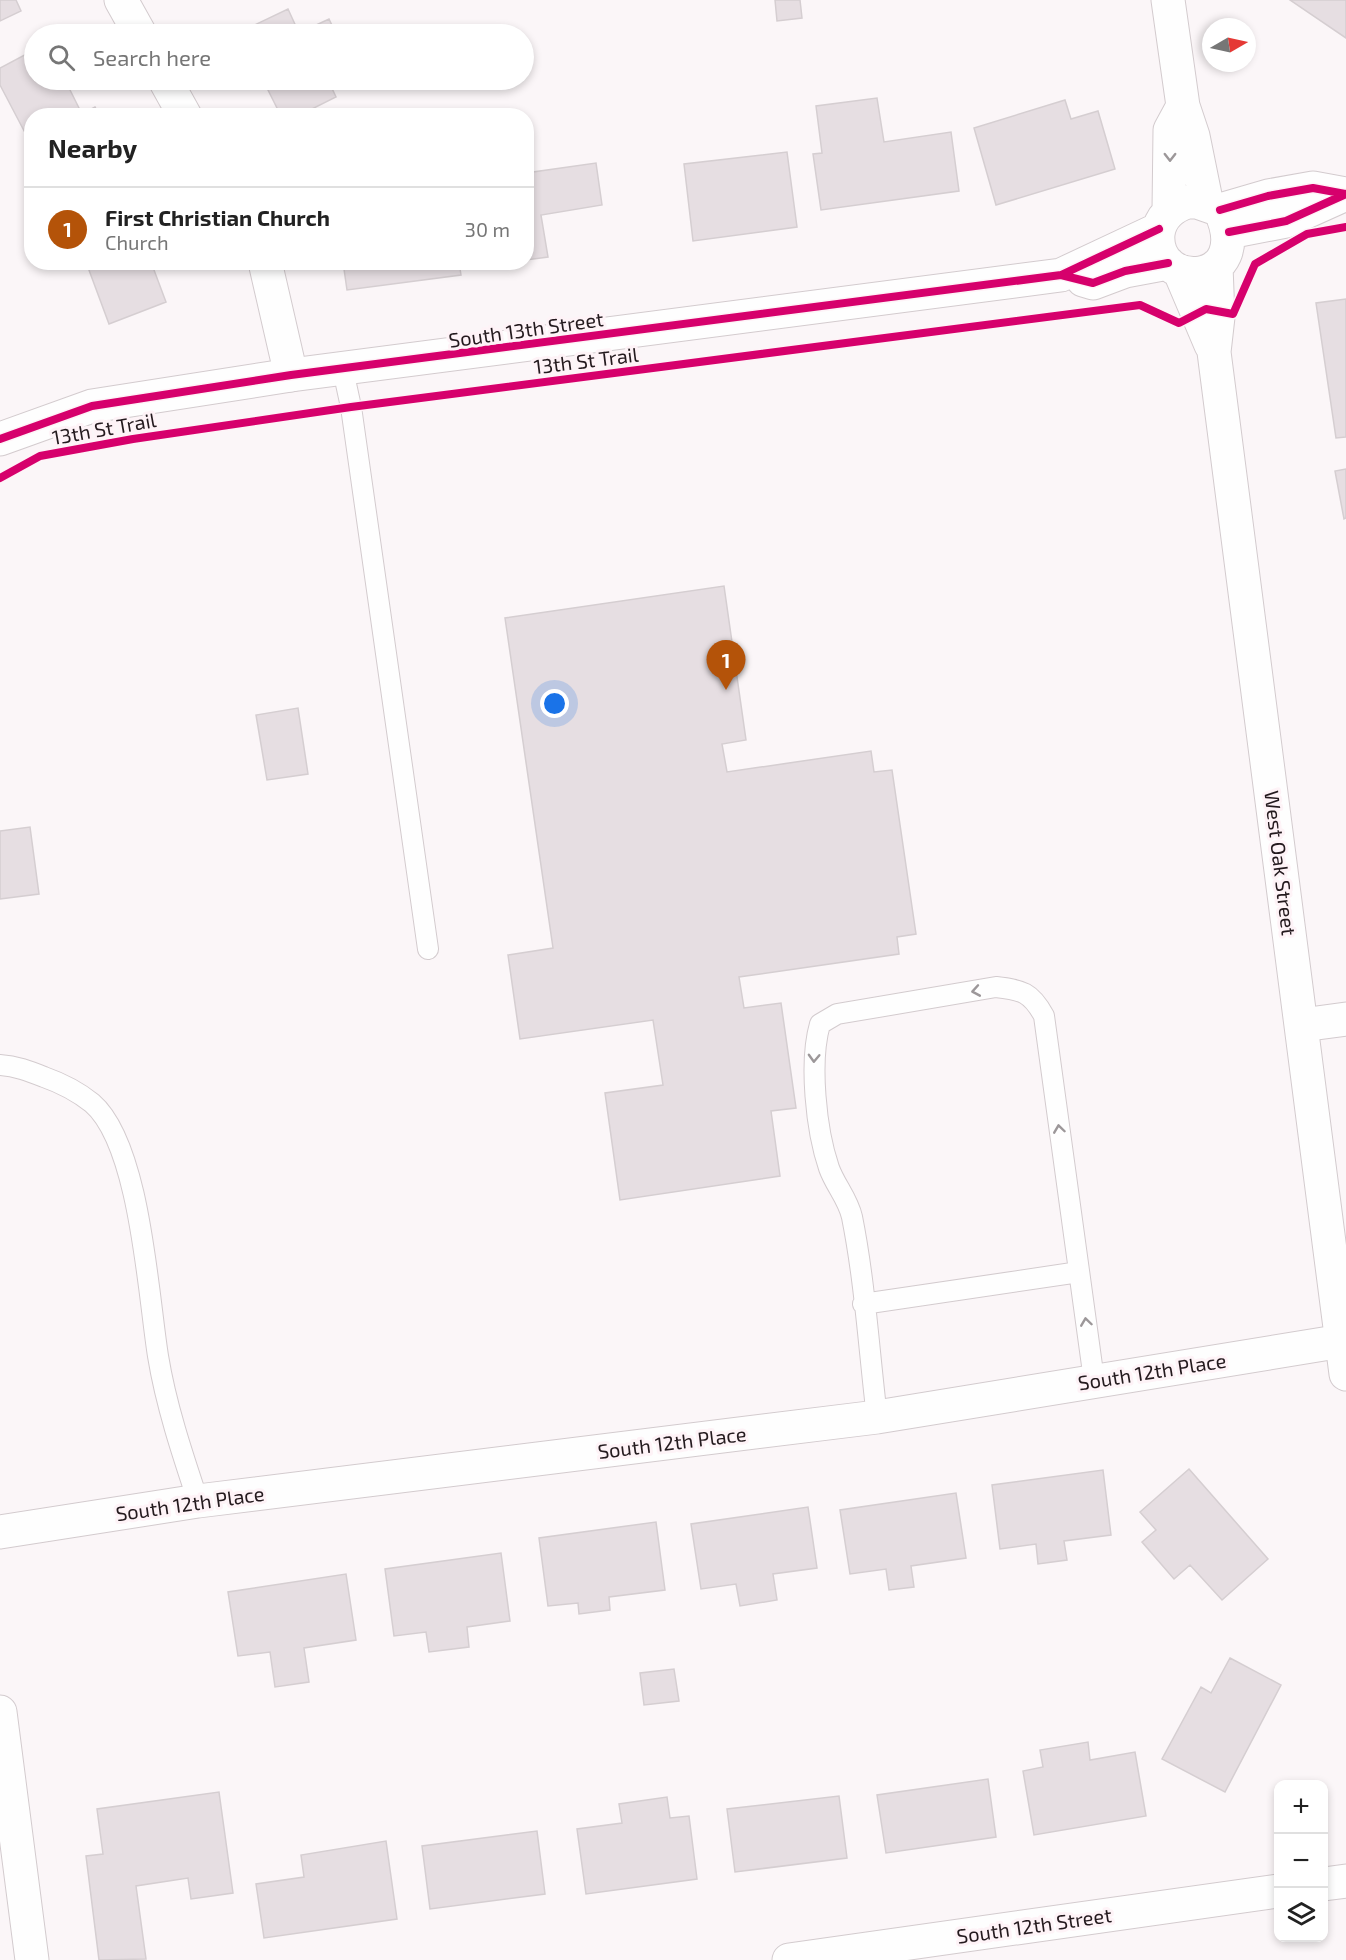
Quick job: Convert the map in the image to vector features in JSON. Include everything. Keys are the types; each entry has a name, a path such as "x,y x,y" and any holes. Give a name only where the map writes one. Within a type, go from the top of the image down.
{"street":[{"path":"121,0 134,24"},
{"path":"1168,0 1183,106 1229,245 1216,266 1199,274 1174,268 1161,253 1170,130 1183,106"},
{"path":"171,90 181,108"},
{"path":"1164,220 1187,202 1218,216 1286,221 1346,194"},
{"name":"South 13th Street","path":"0,440 92,406 291,375 1061,275 1164,220"},
{"name":"West Oak Street","path":"1216,266 1218,317 1214,352 1346,1374"},
{"name":"South 13th Street","path":"1061,275 1093,283 1125,271 1174,268"},
{"name":"West Oak Street","path":"1174,268 1214,352"},
{"path":"267,270 291,375"},
{"path":"1302,1025 1346,1019"},
{"name":"South 12th Place","path":"0,1532 198,1501 877,1417 1342,1341"},
{"path":"0,1712 32,1960"},
{"path":"1328,1883 1346,1881"},
{"name":"South 12th Street","path":"789,1960 1274,1892"}],"lane":[{"path":"343,370 351,406 428,949"},
{"path":"877,1417 851,1215 830,1170 825,1150 813,1063 820,1024 837,1014 996,987 1017,989 1035,999 1044,1016 1094,1380"},
{"path":"0,1065 15,1066 64,1084 93,1104 114,1136 132,1186 159,1358 176,1433 198,1501"},
{"path":"864,1304 1079,1272"}],"building":[{"path":"0,0 16,0 21,11 0,21"},
{"path":"775,0 800,0 802,18 777,21"},
{"path":"1290,0 1346,0 1346,38"},
{"path":"288,9 295,24 257,24"},
{"path":"329,19 331,24 318,24"},
{"path":"24,55 24,90 70,90 79,108 24,108 24,131 0,85 0,68"},
{"path":"268,90 333,90 336,97 314,108 277,108"},
{"path":"877,98 884,142 951,132 959,191 821,210 813,154 822,153 816,106"},
{"path":"1065,100 1071,119 1098,111 1115,169 996,205 974,128"},
{"path":"787,152 797,227 693,241 684,164"},
{"path":"596,163 602,205 541,215 548,257 534,259 534,172"},
{"path":"89,270 154,270 166,302 109,324"},
{"path":"344,270 460,270 461,275 347,290"},
{"path":"1346,299 1346,437 1336,438 1316,303"},
{"path":"1346,469 1346,518 1344,519 1335,471"},
{"path":"724,586 746,740 722,744 727,772 871,751 874,772 892,770 916,934 897,937 899,954 739,977 744,1008 781,1003 796,1108 771,1111 780,1176 620,1200 605,1093 663,1085 653,1020 520,1039 508,955 553,948 505,618"},
{"path":"298,708 308,774 267,780 256,715"},
{"path":"30,827 39,894 0,899 0,831"},
{"path":"1189,1469 1268,1559 1222,1600 1190,1565 1174,1579 1142,1542 1156,1530 1140,1512"},
{"path":"1103,1470 1111,1535 1064,1541 1067,1560 1038,1564 1036,1544 1000,1549 992,1485"},
{"path":"956,1493 966,1558 911,1566 914,1587 889,1590 886,1569 850,1574 840,1510"},
{"path":"808,1507 817,1568 773,1574 777,1600 740,1606 736,1584 701,1589 691,1524"},
{"path":"656,1522 665,1590 609,1597 610,1610 579,1614 578,1603 548,1606 539,1538"},
{"path":"501,1553 510,1621 467,1627 469,1647 429,1652 426,1632 394,1636 385,1569"},
{"path":"346,1574 356,1640 304,1648 309,1682 275,1687 270,1652 238,1656 228,1592"},
{"path":"1230,1658 1281,1685 1225,1792 1162,1759 1201,1687 1211,1693"},
{"path":"674,1669 679,1701 644,1705 640,1673"},
{"path":"1088,1742 1090,1760 1135,1752 1146,1816 1034,1835 1023,1771 1043,1767 1040,1750"},
{"path":"988,1779 996,1837 886,1853 877,1795"},
{"path":"219,1792 233,1893 191,1899 188,1878 136,1886 146,1959 99,1960 86,1856 103,1854 97,1809"},
{"path":"839,1796 847,1858 735,1872 727,1809"},
{"path":"667,1797 670,1818 689,1816 697,1879 586,1894 577,1829 622,1823 619,1804"},
{"path":"537,1831 545,1894 430,1909 422,1846"},
{"path":"386,1841 397,1919 264,1938 256,1884 304,1877 301,1855"}],"cycle path":[{"path":"1220,210 1268,196 1313,188 1346,194"},
{"path":"1229,232 1286,221 1346,194"},
{"name":"13th St Trail","path":"0,478 40,456 133,439 351,407 1140,305 1179,323 1206,309 1233,314 1255,264 1307,234 1346,227"},
{"name":"13th St Trail","path":"0,439 92,406 291,375 1061,275 1159,229"},
{"path":"1061,275 1093,283 1125,271 1168,263"}],"place":[{"name":"First Christian Church","path":"726,690"}]}
